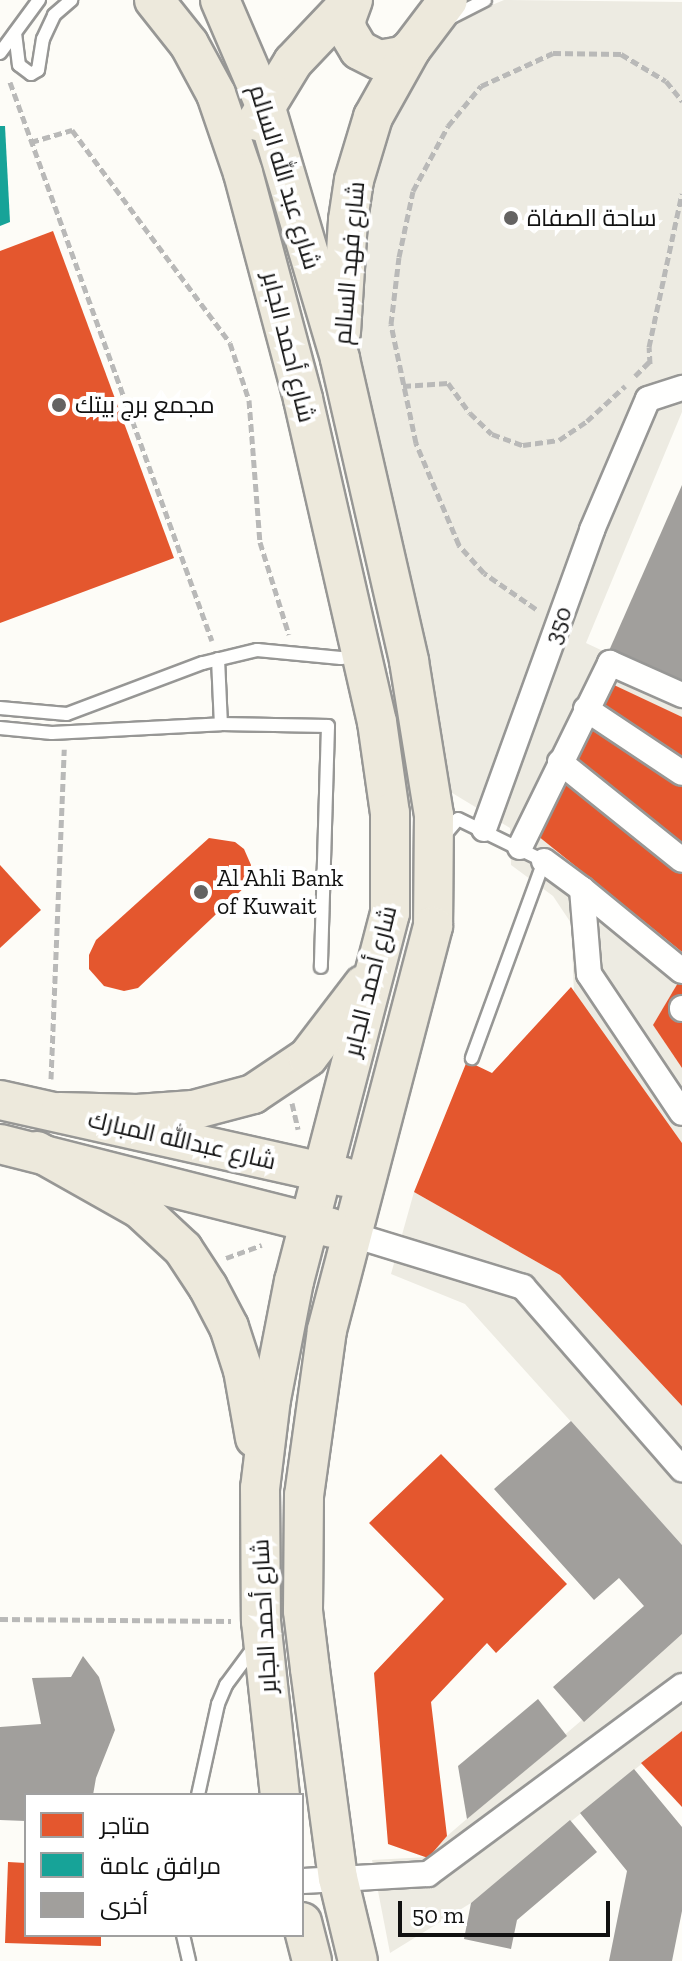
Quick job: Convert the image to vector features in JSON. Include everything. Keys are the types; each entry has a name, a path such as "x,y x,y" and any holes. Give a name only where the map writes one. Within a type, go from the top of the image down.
{"main road":[{"name":"شارع عبد الله السالم","path":"154,0 189,44 216,94 243,173"},
{"name":"شارع عبد الله السالم","path":"220,0 265,105 340,359"},
{"path":"243,173 251,138 265,105 293,62 353,0"},
{"path":"353,0 346,19 347,30 359,50 379,60 402,56 416,42"},
{"name":"شارع فهد السالم","path":"340,359 348,220 354,180 373,117 416,42 448,0"},
{"name":"شارع أحمد الجابر","path":"243,173 303,399 377,722 390,813 392,882 385,942 307,1222 271,1399 260,1488 261,1629 280,1793"},
{"name":"شارع أحمد الجابر","path":"340,359 420,718 435,845 434,914 428,950 350,1234 313,1410 304,1495 303,1611 320,1880 358,1961"},
{"path":"55,1110 137,1114 193,1110 234,1101 271,1085 308,1057 334,1027 361,989 385,942"},
{"name":"شارع عبدالله المبارك","path":"0,1100 364,1182"},
{"name":"شارع عبدالله المبارك","path":"0,1144 37,1151 350,1234"},
{"path":"37,1151 122,1198 154,1220 183,1249 229,1327 243,1370 260,1488"},
{"path":"304,1930 312,1961"}],"street":[{"name":"350","path":"484,829 592,530 648,399 680,388"},
{"path":"520,847 610,663 682,695"},
{"path":"586,709 679,765"},
{"path":"560,762 682,860"},
{"path":"544,861 682,971"},
{"path":"582,889 589,974 682,1113"},
{"path":"350,1234 523,1287 682,1469"},
{"path":"320,1880 428,1874 682,1686"}],"lane":[{"path":"0,53 39,0"},
{"path":"15,33 19,65 31,74 38,70 43,39 54,15 71,0"},
{"path":"416,42 485,0"},
{"path":"0,708 67,714 218,659 257,650 294,651 341,658 361,654"},
{"path":"218,659 221,724"},
{"path":"65,732 67,714"},
{"path":"0,728 65,732 221,724 328,726 321,967"},
{"path":"435,845 458,819 484,829 544,861 472,1058"},
{"path":"198,1793 218,1704 226,1685 261,1629"},
{"path":"183,1937 189,1961"}],"path":[{"path":"558,624 484,573 459,545 416,443 391,324 399,257 413,191 448,126 481,86 553,53 621,54 658,75 682,101"},
{"path":"5,69 218,659"},
{"path":"31,142 72,130 230,343 249,400 260,542 294,651"},
{"path":"680,388 650,369 649,347 682,193"},
{"path":"403,386 448,383 470,413 492,434 523,445 559,440 587,421 649,362"},
{"path":"55,1110 65,732"},
{"path":"0,1619 261,1629"}],"shaded area":[{"path":"504,0 682,2 682,412 586,643 682,688 682,717 538,836 682,952 682,976 653,1025 682,1068 682,1143 574,993 571,923 553,896 511,865 510,828 444,788 348,354 370,155 433,41 468,15"},
{"path":"414,1192 560,1275 682,1406 682,1545 465,1304 391,1274"},
{"path":"682,1634 682,1731 471,1903 390,1953 372,1860 428,1857 447,1836"}],"building: متاجر":[{"name":"مجمع برج بيتك","path":"53,231 174,558 0,623 0,251"},
{"path":"614,685 682,717 682,952 538,836"},
{"path":"209,838 235,842 244,849 251,865 248,884 138,988 124,991 104,986 89,969 89,955 96,940"},
{"path":"0,865 41,910 0,948"},
{"path":"682,976 682,1068 653,1025"},
{"path":"571,987 682,1143 682,1406 560,1275 414,1192 467,1061 492,1073"},
{"path":"441,1454 567,1584 496,1653 487,1643 431,1702 447,1836 428,1858 388,1844 374,1673 444,1599 369,1523"},
{"path":"682,1731 682,1807 641,1763"},
{"path":"8,1862 24,1863 24,1937 101,1937 101,1946 5,1943"}],"building: مرافق عامة":[{"path":"0,126 5,126 10,222 0,226"}],"building: أخرى":[{"path":"682,485 682,688 608,653"},
{"path":"571,1421 682,1545 682,1634 584,1722 553,1687 644,1606 619,1578 594,1600 494,1489"},
{"path":"83,1656 99,1677 115,1730 93,1793 24,1793 24,1821 0,1820 0,1727 41,1724 32,1678 71,1677"},
{"path":"538,1699 567,1736 467,1819 458,1766"},
{"path":"634,1769 682,1827 682,1911 672,1961 609,1961 627,1871 580,1813"},
{"path":"570,1820 597,1852 517,1920 511,1949 464,1939 471,1903"}],"place":[{"name":"ساحة الصفاة","path":"511,218"},
{"name":"مجمع برج بيتك","path":"59,405"},
{"name":"Al Ahli Bank of Kuwait","path":"201,892"}]}
